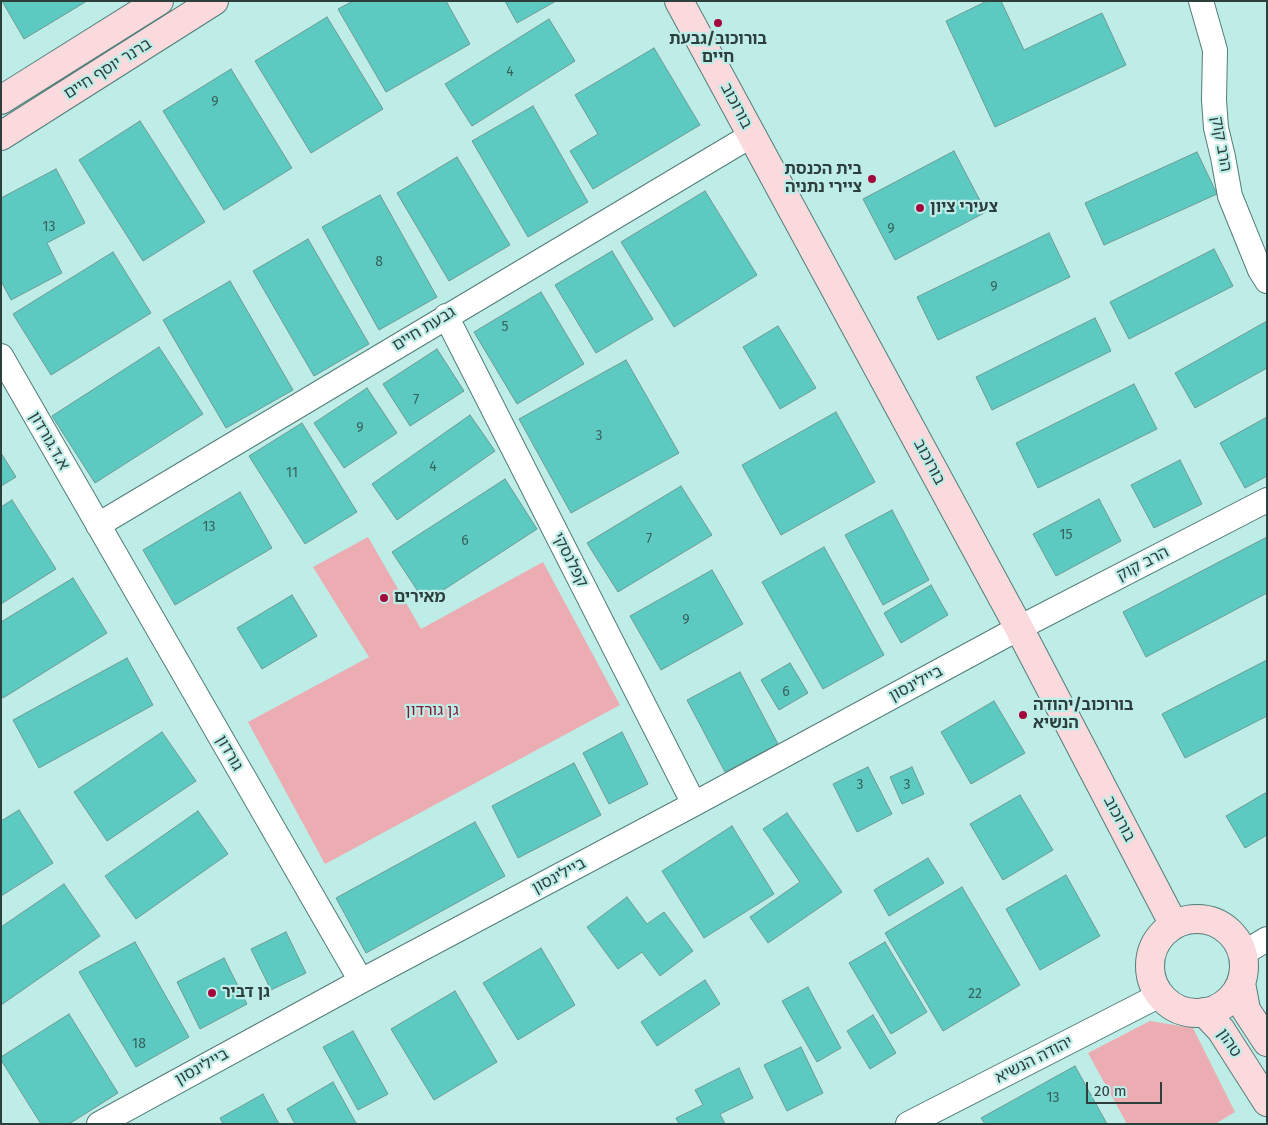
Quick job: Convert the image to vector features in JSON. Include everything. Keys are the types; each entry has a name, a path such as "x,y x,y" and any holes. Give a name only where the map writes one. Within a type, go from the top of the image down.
{"street":[{"name":"ברנר יוסף חיים","path":"1,100 160,1"},
{"name":"ברנר יוסף חיים","path":"1,136 214,1"},
{"name":"בורוכוב","path":"679,1 1019,628 1174,925"},
{"name":"הרב קוק","path":"1201,1 1215,50 1214,100 1216,128 1230,196 1260,270 1267,281"},
{"name":"גבעת חיים","path":"98,525 752,135"},
{"name":"קפלנסקי","path":"446,316 694,804"},
{"name":"א.ד.גורדון","path":"1,356 98,525"},
{"name":"הרב קוק","path":"1019,628 1267,500"},
{"name":"גורדון","path":"98,525 360,981"},
{"name":"ביילינסון","path":"99,1124 360,981 694,804 1019,628"},
{"path":"1202,919 1215,922 1228,930 1237,940 1242,954 1244,968 1241,983 1235,994 1216,1009 1192,1013 1179,1010 1160,995 1153,984 1150,957 1155,944 1163,933 1174,925 1188,920 1202,919"},
{"path":"1242,954 1267,939"},
{"name":"טהון","path":"1241,983 1246,1010 1267,1042"},
{"name":"יהודה הנשיא","path":"908,1124 1160,995"},
{"name":"טהון","path":"1204,1012 1221,1030 1267,1102"}],"green space":[{"name":"גן גורדון","path":"368,537 421,629 543,562 620,705 325,864 248,722 369,657 313,567"},
{"path":"1150,1021 1193,1028 1235,1112 1215,1124 1127,1124 1088,1053"}],"building":[{"path":"2,1 87,1 24,39"},
{"path":"353,1 446,1 470,44 386,92 338,9"},
{"path":"505,1 556,1 517,23"},
{"path":"987,1 1001,1 1024,50 1102,13 1126,65 995,127 946,21"},
{"path":"327,17 383,109 311,153 255,61"},
{"path":"549,19 575,61 472,126 445,84"},
{"path":"654,48 700,125 593,189 570,151 598,134 575,95"},
{"path":"231,69 292,168 224,210 163,111"},
{"path":"533,106 588,202 528,237 472,141"},
{"path":"140,121 205,222 143,261 79,160"},
{"path":"954,151 986,212 895,260 863,199"},
{"path":"1197,152 1217,194 1104,245 1085,203"},
{"path":"457,157 510,245 449,281 397,193"},
{"path":"56,169 85,223 47,243 62,273 11,300 1,281 1,198"},
{"path":"705,191 757,275 674,327 621,242"},
{"path":"380,195 437,297 379,330 322,227"},
{"path":"1049,233 1070,277 938,340 917,297"},
{"path":"308,239 369,344 314,376 253,271"},
{"path":"1214,249 1233,286 1129,339 1110,302"},
{"path":"612,251 653,319 596,353 555,285"},
{"path":"113,252 151,313 51,375 13,314"},
{"path":"230,281 293,390 226,428 163,320"},
{"path":"541,292 584,364 517,404 474,332"},
{"path":"1095,318 1111,351 992,410 976,377"},
{"path":"1267,321 1267,368 1195,408 1175,373"},
{"path":"778,326 816,388 780,409 743,347"},
{"path":"159,347 203,414 95,483 52,416"},
{"path":"437,349 464,391 410,426 383,384"},
{"path":"626,360 679,453 571,513 519,419"},
{"path":"1134,384 1157,429 1038,488 1016,443"},
{"path":"367,388 397,433 344,468 314,423"},
{"path":"836,412 875,482 781,535 742,465"},
{"path":"470,415 495,451 397,520 372,484"},
{"path":"1267,417 1267,476 1245,488 1220,443"},
{"path":"302,423 357,512 305,544 249,456"},
{"path":"1,453 16,477 1,486"},
{"path":"1180,460 1202,504 1154,528 1131,485"},
{"path":"505,479 537,529 425,602 392,552"},
{"path":"681,486 712,535 618,592 587,543"},
{"path":"240,492 272,548 175,605 143,550"},
{"path":"1099,499 1121,541 1056,576 1033,534"},
{"path":"12,500 56,569 1,604 1,507"},
{"path":"892,510 929,580 883,605 845,535"},
{"path":"1267,537 1267,593 1146,657 1123,612"},
{"path":"824,547 884,655 823,689 762,582"},
{"path":"712,570 743,624 661,670 630,616"},
{"path":"73,578 107,633 3,698 1,694 1,622"},
{"path":"931,585 948,615 901,643 884,613"},
{"path":"292,595 317,636 262,669 237,628"},
{"path":"127,658 153,705 39,768 13,720"},
{"path":"1267,660 1267,716 1185,758 1162,714"},
{"path":"790,663 808,693 779,710 761,680"},
{"path":"740,672 778,744 725,772 687,700"},
{"path":"994,701 1025,753 971,784 941,732"},
{"path":"162,732 196,781 107,841 74,792"},
{"path":"622,732 648,784 609,804 583,753"},
{"path":"574,763 601,815 518,858 492,806"},
{"path":"868,767 892,814 857,832 833,784"},
{"path":"912,767 924,794 902,804 890,777"},
{"path":"1267,792 1267,835 1245,848 1226,816"},
{"path":"1020,795 1053,850 1003,880 970,824"},
{"path":"19,810 53,863 1,896 1,821"},
{"path":"198,811 228,854 136,919 105,876"},
{"path":"787,813 842,892 768,943 750,917 800,882 763,829"},
{"path":"475,822 505,876 366,953 336,898"},
{"path":"732,826 774,894 704,938 662,871"},
{"path":"928,858 944,883 889,916 874,890"},
{"path":"1066,875 1100,936 1040,970 1006,909"},
{"path":"64,884 100,936 1,1005 1,927"},
{"path":"962,887 1020,985 943,1031 885,933"},
{"path":"627,897 647,924 664,912 693,951 660,976 642,952 618,969 587,927"},
{"path":"286,932 306,973 271,990 251,949"},
{"path":"135,942 189,1037 136,1067 79,972"},
{"path":"885,942 927,1012 891,1034 849,963"},
{"path":"541,948 575,1005 518,1040 483,983"},
{"name":"גן דביר","path":"224,958 247,1004 200,1029 177,982"},
{"path":"705,980 720,1004 657,1046 641,1022"},
{"path":"808,987 841,1048 817,1062 782,1001"},
{"path":"455,991 497,1062 434,1100 391,1029"},
{"path":"69,1014 118,1093 69,1124 41,1124 1,1060 1,1057"},
{"path":"873,1015 896,1053 870,1069 847,1031"},
{"path":"353,1031 388,1094 358,1110 323,1047"},
{"path":"801,1047 823,1093 787,1111 764,1065"},
{"path":"1075,1066 1107,1124 985,1124 981,1118"},
{"path":"739,1068 753,1098 720,1114 725,1124 679,1124 676,1118 703,1105 695,1090"},
{"path":"333,1082 356,1123 295,1124 287,1109"},
{"path":"263,1094 279,1124 223,1124 220,1118"}],"place":[{"name":"בורוכוב/גבעת חיים","path":"718,23"},
{"name":"בית הכנסת ציירי נתניה","path":"872,179"},
{"name":"צעירי ציון","path":"920,208"},
{"name":"מאירים","path":"384,598"},
{"name":"בורוכוב/יהודה הנשיא","path":"1023,715"},
{"name":"גן דביר","path":"212,993"}]}
